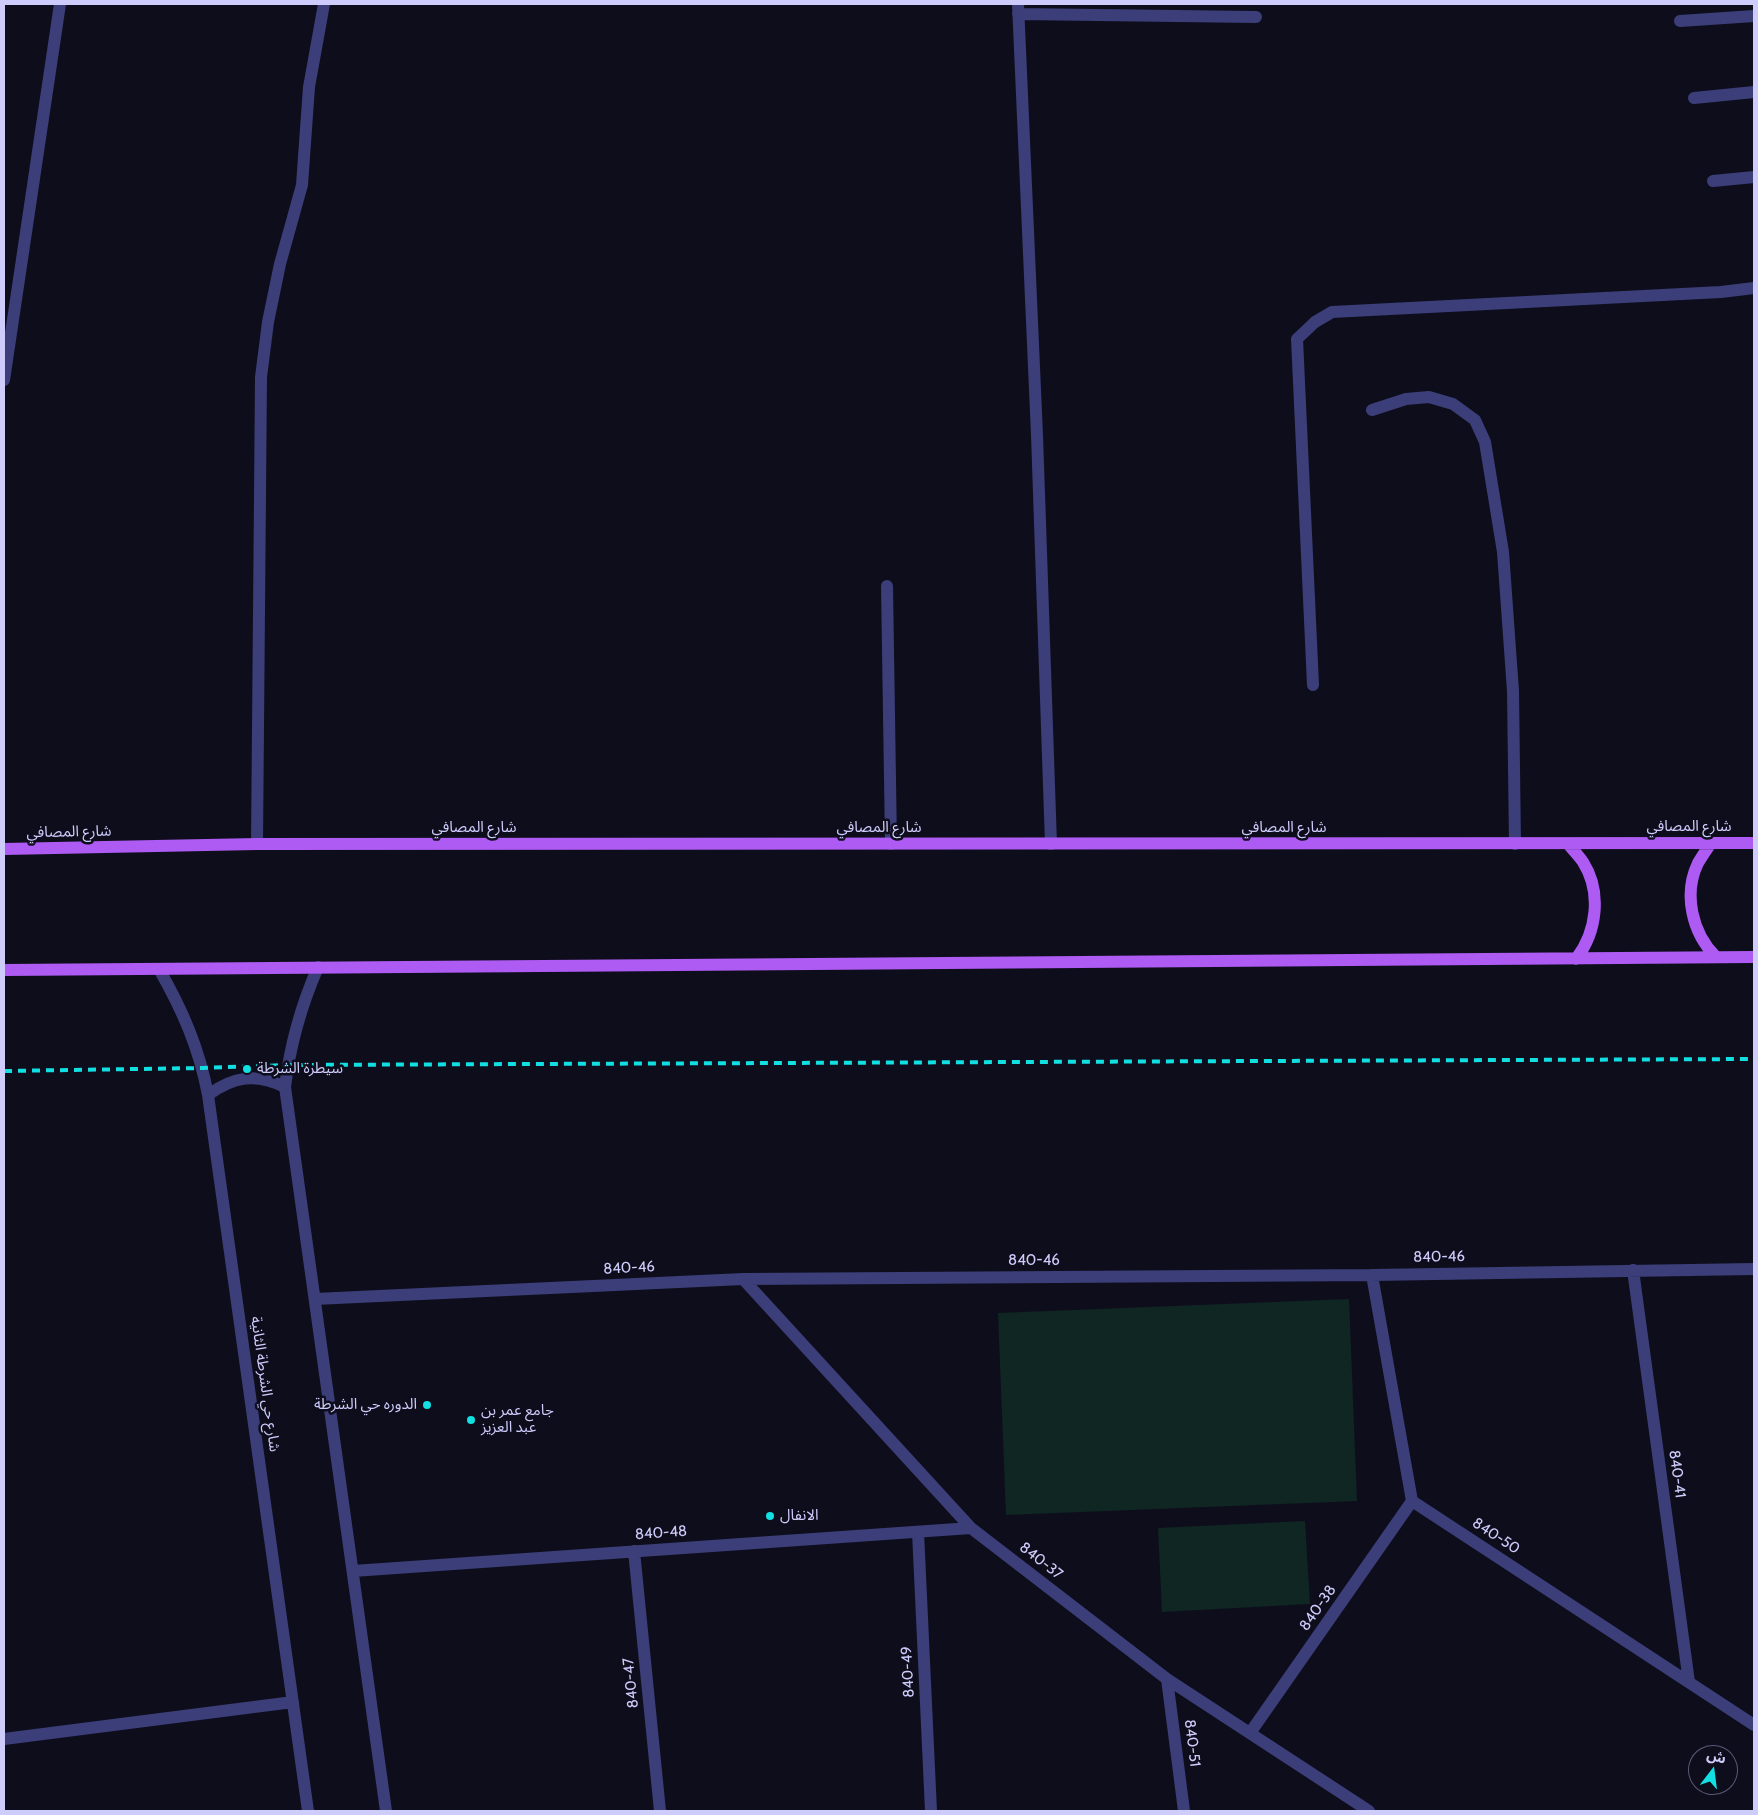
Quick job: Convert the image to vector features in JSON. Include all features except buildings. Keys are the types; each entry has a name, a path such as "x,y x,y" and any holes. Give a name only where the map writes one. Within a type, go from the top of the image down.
{"main road":[{"path":"1711,843 1698,863 1691,886 1691,908 1697,931 1709,950 1716,957"},
{"name":"شارع المصافي","path":"4,849 257,844 1754,843"},
{"path":"1568,844 1583,863 1593,884 1596,907 1592,930 1576,959"},
{"path":"4,970 1754,957"}],"street":[{"path":"4,380 60,4"},
{"path":"257,844 262,377 268,322 280,264 302,185 308,86 324,4"},
{"path":"1051,844 1037,425 1018,9 1256,17"},
{"path":"1680,21 1754,16"},
{"path":"1694,98 1754,92"},
{"path":"1713,181 1754,177"},
{"path":"1313,685 1297,339 1315,322 1332,312 1721,292 1754,288"},
{"path":"1372,410 1406,398 1429,397 1453,404 1475,420 1485,442 1503,552 1506,592 1513,691 1515,844"},
{"path":"887,586 891,844"},
{"path":"318,967 304,999 294,1032 285,1088 386,1811"},
{"name":"شارع حي الشرطة الثانية","path":"159,969 177,1000 192,1034 203,1068 208,1095 308,1811"},
{"path":"208,1095 226,1083 246,1078 273,1081 285,1088"},
{"name":"840-46","path":"315,1299 743,1279 1372,1275 1754,1269"},
{"name":"840-41","path":"1633,1270 1689,1682"},
{"path":"1372,1275 1412,1501"},
{"name":"840-37","path":"743,1279 971,1528 1167,1679 1369,1811"},
{"name":"840-50","path":"1412,1501 1754,1725"},
{"name":"840-38","path":"1250,1733 1412,1501"},
{"name":"840-48","path":"353,1571 971,1528"},
{"name":"840-49","path":"918,1532 931,1811"},
{"name":"840-47","path":"634,1551 660,1811"},
{"name":"840-51","path":"1167,1679 1184,1811"},
{"path":"4,1739 293,1702"}],"green space":[{"path":"1349,1299 1357,1501 1006,1515 998,1313"},
{"path":"1305,1521 1310,1604 1162,1612 1158,1528"}],"railway":[{"path":"4,1071 288,1065 1754,1059"}],"place":[{"name":"سيطرة الشرطة","path":"247,1069"},
{"name":"الدوره حي الشرطة","path":"427,1405"},
{"name":"جامع عمر بن عبد العزيز","path":"471,1420"},
{"name":"الانفال","path":"770,1516"}]}
